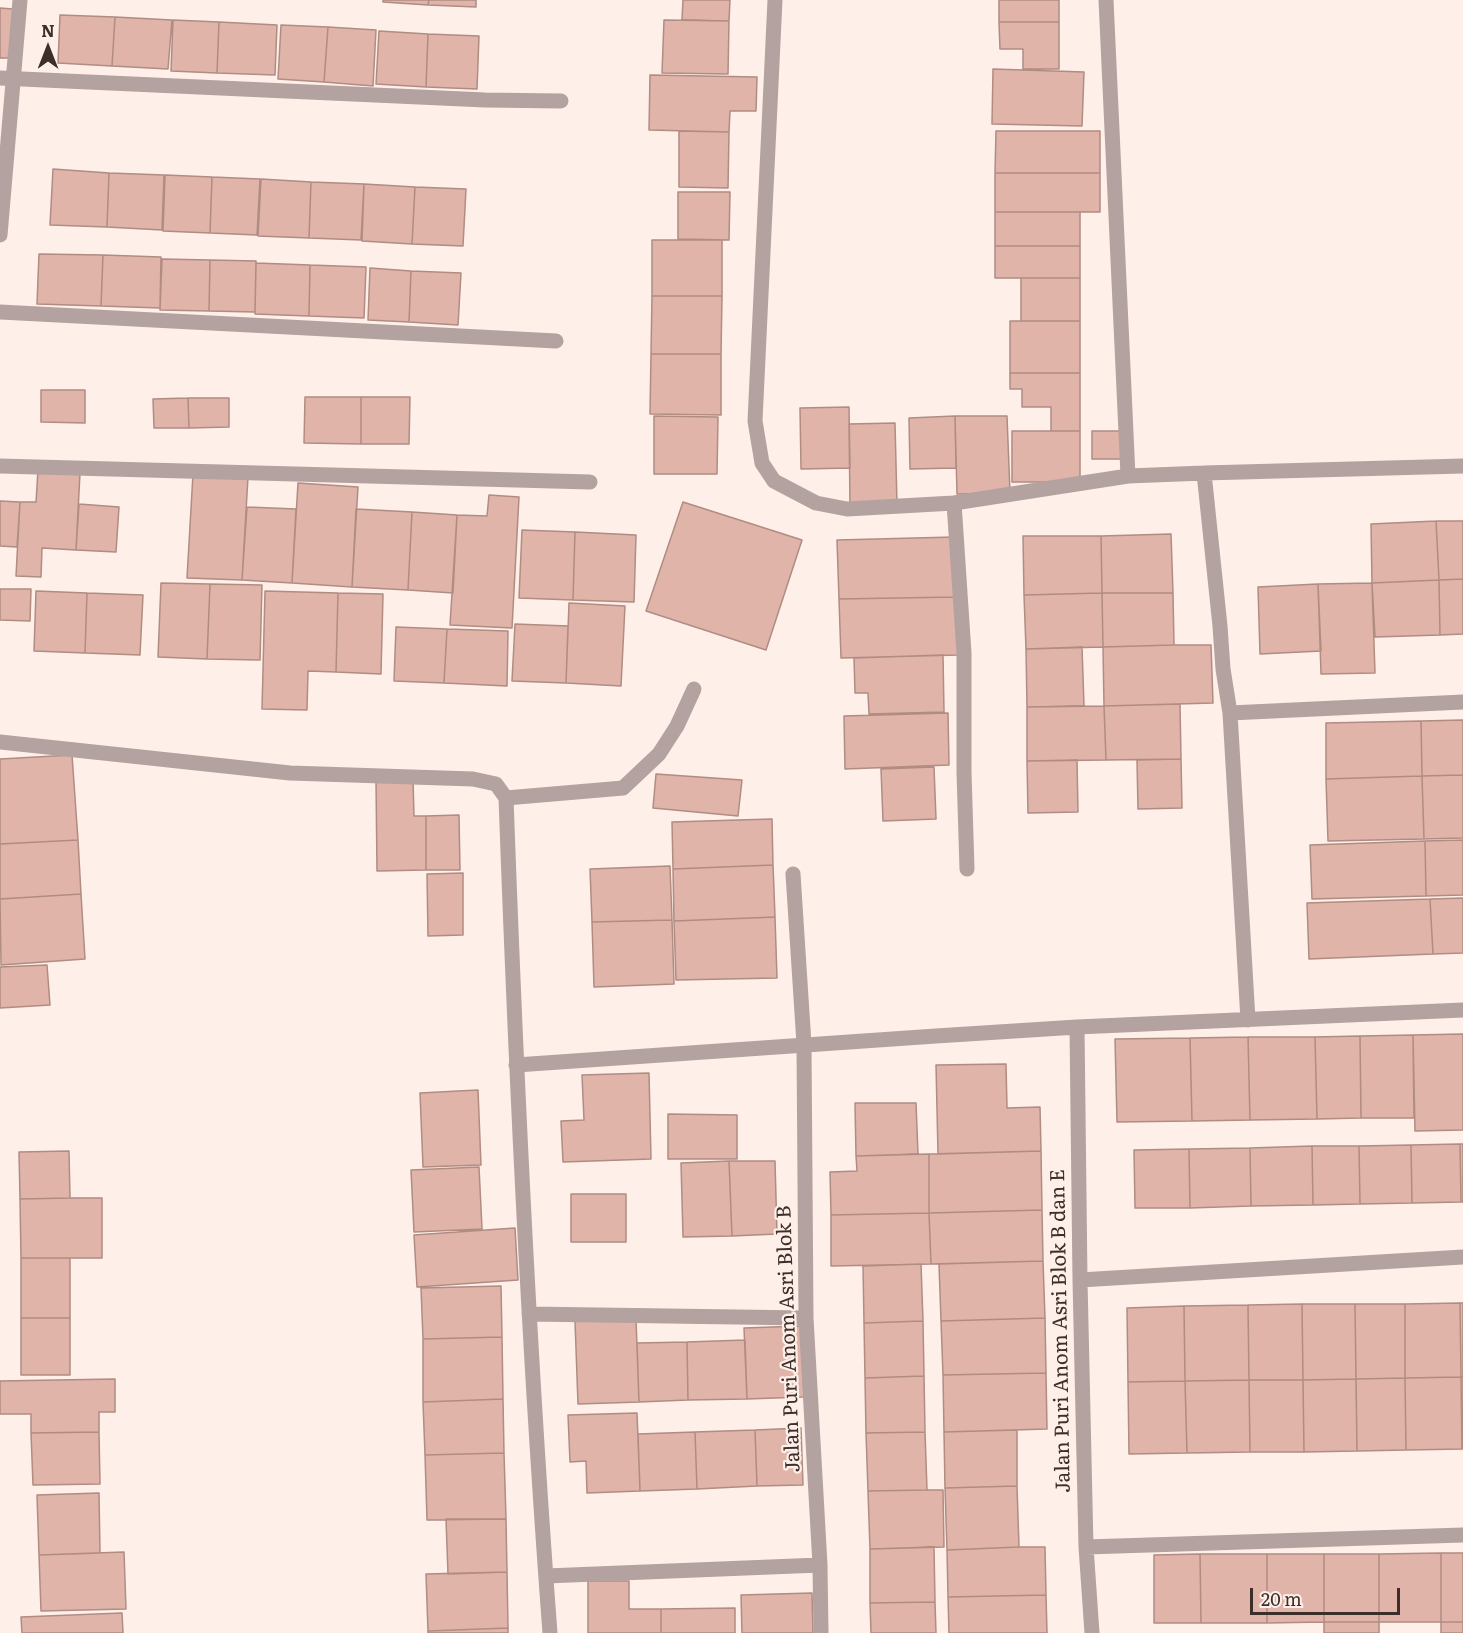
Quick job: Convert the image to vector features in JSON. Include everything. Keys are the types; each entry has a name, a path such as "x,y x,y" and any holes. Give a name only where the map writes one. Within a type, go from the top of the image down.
{"street":[{"path":"0,235 7,79 20,0"},
{"path":"775,0 755,421 762,463 774,481 816,503 847,509 954,503 1128,476 1463,466"},
{"path":"1106,0 1128,476"},
{"path":"7,79 561,101"},
{"path":"0,312 556,341"},
{"path":"0,466 590,482"},
{"path":"1204,473 1223,669 1230,713 1248,1020"},
{"path":"954,503 964,653 967,869"},
{"path":"506,798 623,788 659,754 677,726 694,689"},
{"path":"1230,713 1463,702"},
{"path":"0,742 290,773 473,778 496,784 506,798 516,1065 529,1314 550,1633"},
{"name":"Jalan Puri Anom Asri Blok B","path":"793,874 804,1044 806,1318 820,1565 821,1633"},
{"path":"516,1065 1077,1027 1463,1010"},
{"name":"Jalan Puri Anom Asri Blok B dan E","path":"1077,1027 1086,1547 1092,1633"},
{"path":"1080,1280 1463,1257"},
{"path":"529,1314 806,1318"},
{"path":"1086,1547 1463,1535"},
{"path":"546,1576 820,1565"}],"building":[{"path":"383,0 429,0 428,5 383,2"},
{"path":"429,0 476,0 476,7 428,5"},
{"path":"683,0 730,0 729,21 682,20"},
{"path":"999,0 1059,0 1059,22 999,22"},
{"path":"0,8 13,9 11,58 0,58"},
{"path":"60,15 115,17 112,66 58,63"},
{"path":"115,17 172,20 168,69 112,66"},
{"path":"173,20 219,22 217,73 171,71"},
{"path":"664,20 729,21 728,74 662,73"},
{"path":"219,22 277,25 275,75 217,73"},
{"path":"999,22 1059,22 1059,69 1023,69 1023,49 1000,49"},
{"path":"281,25 328,27 324,82 278,79"},
{"path":"328,27 376,30 373,86 324,82"},
{"path":"379,31 428,34 426,87 376,84"},
{"path":"428,34 479,36 477,89 426,87"},
{"path":"993,69 1084,72 1082,126 992,124"},
{"path":"650,75 757,77 756,111 730,111 729,132 649,130"},
{"path":"679,131 729,132 728,188 679,187"},
{"path":"996,131 1100,131 1100,173 995,173"},
{"path":"53,169 109,173 107,227 50,225"},
{"path":"109,173 164,175 162,230 107,227"},
{"path":"995,173 1100,173 1100,212 995,212"},
{"path":"165,175 212,177 210,233 163,231"},
{"path":"212,177 260,179 257,235 210,233"},
{"path":"261,179 311,182 309,238 258,236"},
{"path":"311,182 364,184 361,240 309,238"},
{"path":"364,184 415,187 412,244 362,241"},
{"path":"415,187 466,189 463,246 412,244"},
{"path":"678,192 730,192 729,240 678,239"},
{"path":"995,212 1080,212 1080,246 995,246"},
{"path":"652,240 722,240 722,296 652,296"},
{"path":"995,246 1080,246 1080,278 995,278"},
{"path":"39,254 103,255 101,306 37,304"},
{"path":"103,255 161,257 160,308 101,306"},
{"path":"162,259 210,260 209,311 160,310"},
{"path":"210,260 256,261 255,312 209,311"},
{"path":"256,263 310,265 309,316 255,314"},
{"path":"310,265 366,267 364,318 309,316"},
{"path":"370,268 411,271 409,322 368,320"},
{"path":"411,271 461,273 458,325 409,322"},
{"path":"1021,278 1080,278 1080,321 1021,321"},
{"path":"652,296 722,296 721,354 651,354"},
{"path":"1010,321 1080,321 1080,373 1010,373"},
{"path":"651,354 721,354 721,415 650,414"},
{"path":"1010,373 1080,373 1080,431 1051,431 1051,407 1022,407 1022,389 1010,389"},
{"path":"41,390 85,390 85,423 41,422"},
{"path":"305,397 361,397 361,444 304,443"},
{"path":"361,397 410,397 409,444 361,444"},
{"path":"188,398 189,428 154,428 153,399"},
{"path":"188,398 229,398 229,427 189,428"},
{"path":"849,407 850,468 801,469 800,408"},
{"path":"654,416 718,417 717,474 654,474"},
{"path":"955,416 1007,416 1010,493 957,494"},
{"path":"955,416 956,468 910,469 909,418"},
{"path":"895,423 897,505 850,506 849,424"},
{"path":"1012,431 1080,431 1080,482 1012,482"},
{"path":"1092,431 1122,431 1122,459 1092,459"},
{"path":"38,470 80,473 76,550 42,548 41,577 16,576 20,502 36,502"},
{"path":"193,474 248,477 242,580 187,578"},
{"path":"298,483 358,487 352,587 292,583"},
{"path":"489,495 519,497 512,628 450,625 457,515 487,516"},
{"path":"0,501 20,502 17,547 0,546"},
{"path":"683,502 802,540 766,650 646,611"},
{"path":"79,504 119,507 116,552 76,550"},
{"path":"247,507 296,509 292,583 242,580"},
{"path":"356,509 412,512 408,590 352,587"},
{"path":"412,512 457,515 453,593 408,590"},
{"path":"1436,521 1463,521 1463,579 1439,580"},
{"path":"1436,521 1439,580 1372,583 1371,524"},
{"path":"522,530 575,532 573,600 519,598"},
{"path":"575,532 636,535 634,602 573,600"},
{"path":"1171,534 1173,593 1102,593 1101,536"},
{"path":"1023,536 1101,536 1102,593 1024,595"},
{"path":"954,537 956,597 839,599 837,540"},
{"path":"1463,579 1463,634 1440,635 1439,580"},
{"path":"1439,580 1440,635 1375,637 1372,583"},
{"path":"161,583 210,584 207,659 158,657"},
{"path":"1372,583 1375,673 1321,674 1318,584"},
{"path":"210,584 262,585 260,660 207,659"},
{"path":"1318,584 1321,651 1260,654 1258,587"},
{"path":"0,589 31,589 30,621 0,620"},
{"path":"36,591 87,593 85,653 34,651"},
{"path":"265,591 338,593 336,672 308,671 307,710 262,709"},
{"path":"87,593 143,595 140,655 85,653"},
{"path":"338,593 383,594 381,674 336,672"},
{"path":"1102,593 1173,593 1174,645 1103,647"},
{"path":"1102,593 1103,647 1026,649 1024,595"},
{"path":"956,597 958,655 841,658 839,599"},
{"path":"569,603 625,606 621,686 566,683"},
{"path":"515,624 568,626 566,683 512,681"},
{"path":"396,627 447,629 444,683 394,681"},
{"path":"447,629 508,631 507,686 444,683"},
{"path":"1211,645 1213,703 1104,706 1103,647"},
{"path":"1082,647 1084,706 1027,707 1026,649"},
{"path":"943,655 944,712 869,714 868,693 855,693 854,658"},
{"path":"1180,704 1181,759 1106,760 1104,706"},
{"path":"1104,706 1106,760 1027,761 1027,707"},
{"path":"948,713 949,765 845,769 844,716"},
{"path":"1463,720 1463,775 1422,776 1421,721"},
{"path":"1421,721 1422,776 1326,779 1326,723"},
{"path":"72,755 78,840 0,844 0,759"},
{"path":"1181,759 1182,808 1138,809 1137,760"},
{"path":"1077,760 1078,812 1028,813 1027,761"},
{"path":"934,767 936,819 883,821 881,769"},
{"path":"656,774 742,780 738,816 653,808"},
{"path":"1463,775 1463,838 1424,839 1422,776"},
{"path":"1422,776 1424,839 1328,841 1326,779"},
{"path":"413,780 414,816 426,816 426,870 377,871 376,781"},
{"path":"459,815 460,870 426,870 426,816"},
{"path":"772,819 773,865 673,869 672,822"},
{"path":"78,840 81,894 0,899 0,844"},
{"path":"1463,840 1463,895 1426,896 1425,841"},
{"path":"1425,841 1426,896 1312,899 1310,845"},
{"path":"773,865 775,917 674,921 673,869"},
{"path":"670,866 672,920 592,922 590,869"},
{"path":"463,873 463,935 428,936 427,874"},
{"path":"81,894 85,959 1,965 0,899"},
{"path":"1463,898 1463,953 1433,954 1430,899"},
{"path":"1430,899 1433,954 1309,959 1307,903"},
{"path":"775,917 777,978 676,980 674,921"},
{"path":"672,920 674,984 594,987 592,922"},
{"path":"47,965 50,1005 0,1008 0,967"},
{"path":"1463,1034 1463,1130 1415,1131 1413,1035"},
{"path":"1413,1035 1414,1118 1361,1118 1360,1036"},
{"path":"1360,1036 1361,1118 1317,1119 1315,1037"},
{"path":"1248,1037 1315,1037 1317,1119 1250,1120"},
{"path":"1248,1037 1250,1120 1192,1121 1190,1038"},
{"path":"1190,1038 1192,1121 1117,1122 1115,1039"},
{"path":"1006,1064 1007,1108 1040,1107 1041,1151 938,1154 936,1065"},
{"path":"649,1073 651,1159 563,1162 561,1121 584,1120 582,1075"},
{"path":"478,1090 481,1165 423,1167 420,1093"},
{"path":"855,1103 916,1103 918,1154 856,1156"},
{"path":"668,1114 737,1115 737,1159 668,1159"},
{"path":"1460,1144 1461,1202 1412,1203 1411,1145"},
{"path":"1460,1144 1463,1144 1463,1202 1461,1202"},
{"path":"1411,1145 1412,1203 1360,1204 1359,1146"},
{"path":"1312,1146 1359,1146 1360,1204 1313,1205"},
{"path":"1312,1146 1313,1205 1251,1206 1250,1148"},
{"path":"1250,1148 1251,1206 1190,1208 1189,1149"},
{"path":"1189,1149 1190,1208 1135,1208 1134,1150"},
{"path":"69,1151 70,1198 20,1199 19,1152"},
{"path":"1041,1151 1042,1210 929,1213 929,1154"},
{"path":"929,1154 929,1213 831,1215 830,1172 857,1171 856,1156"},
{"path":"729,1161 732,1236 683,1237 681,1163"},
{"path":"729,1161 775,1161 777,1234 732,1236"},
{"path":"479,1167 482,1229 414,1232 411,1170"},
{"path":"571,1194 626,1194 626,1242 571,1242"},
{"path":"102,1198 102,1258 21,1258 20,1199"},
{"path":"1042,1210 1043,1261 931,1264 929,1213"},
{"path":"929,1213 931,1264 831,1266 831,1215"},
{"path":"515,1228 518,1280 417,1287 414,1235"},
{"path":"21,1258 70,1258 70,1318 21,1318"},
{"path":"1043,1261 1045,1318 941,1321 939,1264"},
{"path":"921,1264 923,1321 864,1323 863,1266"},
{"path":"501,1286 502,1337 423,1339 421,1288"},
{"path":"1460,1303 1463,1303 1463,1377 1461,1377"},
{"path":"1460,1303 1461,1377 1405,1378 1405,1304"},
{"path":"1302,1304 1303,1380 1249,1380 1248,1305"},
{"path":"1302,1304 1355,1304 1356,1379 1303,1380"},
{"path":"1355,1304 1405,1304 1405,1378 1356,1379"},
{"path":"1248,1305 1249,1380 1185,1381 1184,1306"},
{"path":"1184,1306 1185,1381 1128,1382 1127,1308"},
{"path":"21,1318 70,1318 70,1375 21,1375"},
{"path":"1045,1318 1046,1373 943,1375 941,1321"},
{"path":"636,1319 639,1402 578,1404 575,1321"},
{"path":"923,1321 924,1376 865,1378 864,1323"},
{"path":"801,1326 804,1397 747,1399 744,1328"},
{"path":"502,1337 503,1399 423,1402 423,1339"},
{"path":"745,1340 747,1399 688,1400 687,1342"},
{"path":"687,1342 688,1400 639,1402 637,1343"},
{"path":"1046,1373 1047,1429 944,1432 943,1375"},
{"path":"924,1376 925,1432 866,1433 865,1378"},
{"path":"1461,1377 1463,1377 1463,1449 1462,1449"},
{"path":"1461,1377 1462,1449 1406,1450 1405,1378"},
{"path":"1405,1378 1406,1450 1357,1451 1356,1379"},
{"path":"115,1379 115,1412 99,1412 99,1432 31,1433 31,1414 0,1414 0,1381"},
{"path":"1356,1379 1357,1451 1304,1452 1303,1380"},
{"path":"1249,1380 1303,1380 1304,1452 1250,1452"},
{"path":"1249,1380 1250,1452 1187,1453 1185,1381"},
{"path":"1185,1381 1187,1453 1129,1454 1128,1382"},
{"path":"503,1399 504,1453 425,1455 423,1402"},
{"path":"637,1413 640,1491 587,1493 586,1461 570,1462 568,1415"},
{"path":"801,1428 803,1485 757,1486 755,1430"},
{"path":"755,1430 757,1486 697,1489 695,1432"},
{"path":"1017,1430 1017,1486 945,1488 944,1432"},
{"path":"99,1432 100,1484 33,1485 31,1433"},
{"path":"695,1432 697,1489 640,1491 638,1434"},
{"path":"925,1432 927,1490 868,1491 866,1433"},
{"path":"504,1453 506,1519 427,1520 425,1455"},
{"path":"1017,1486 1019,1547 947,1550 945,1488"},
{"path":"943,1490 944,1547 870,1549 868,1491"},
{"path":"99,1493 100,1553 39,1555 37,1495"},
{"path":"446,1519 506,1519 507,1572 448,1574"},
{"path":"934,1547 935,1602 870,1603 870,1549"},
{"path":"1045,1547 1046,1595 948,1597 947,1550"},
{"path":"124,1552 126,1609 41,1611 39,1555"},
{"path":"1441,1553 1463,1553 1463,1622 1441,1622"},
{"path":"1441,1553 1441,1622 1379,1622 1379,1554"},
{"path":"1200,1554 1267,1554 1267,1623 1201,1623"},
{"path":"1200,1554 1201,1623 1154,1623 1154,1555"},
{"path":"1267,1554 1324,1554 1324,1622 1267,1623"},
{"path":"1324,1554 1379,1554 1379,1622 1324,1622"},
{"path":"507,1572 508,1628 428,1631 426,1574"},
{"path":"588,1581 629,1581 629,1609 661,1609 661,1633 588,1633"},
{"path":"812,1593 813,1633 742,1633 741,1595"},
{"path":"1046,1595 1047,1633 949,1633 948,1597"},
{"path":"935,1602 936,1633 871,1633 870,1603"},
{"path":"735,1608 735,1633 661,1633 661,1609"},
{"path":"122,1613 123,1633 22,1633 21,1617"},
{"path":"1324,1622 1379,1622 1379,1633 1324,1633"},
{"path":"1441,1622 1463,1622 1463,1633 1441,1633"},
{"path":"508,1628 508,1633 428,1633 428,1631"}]}
